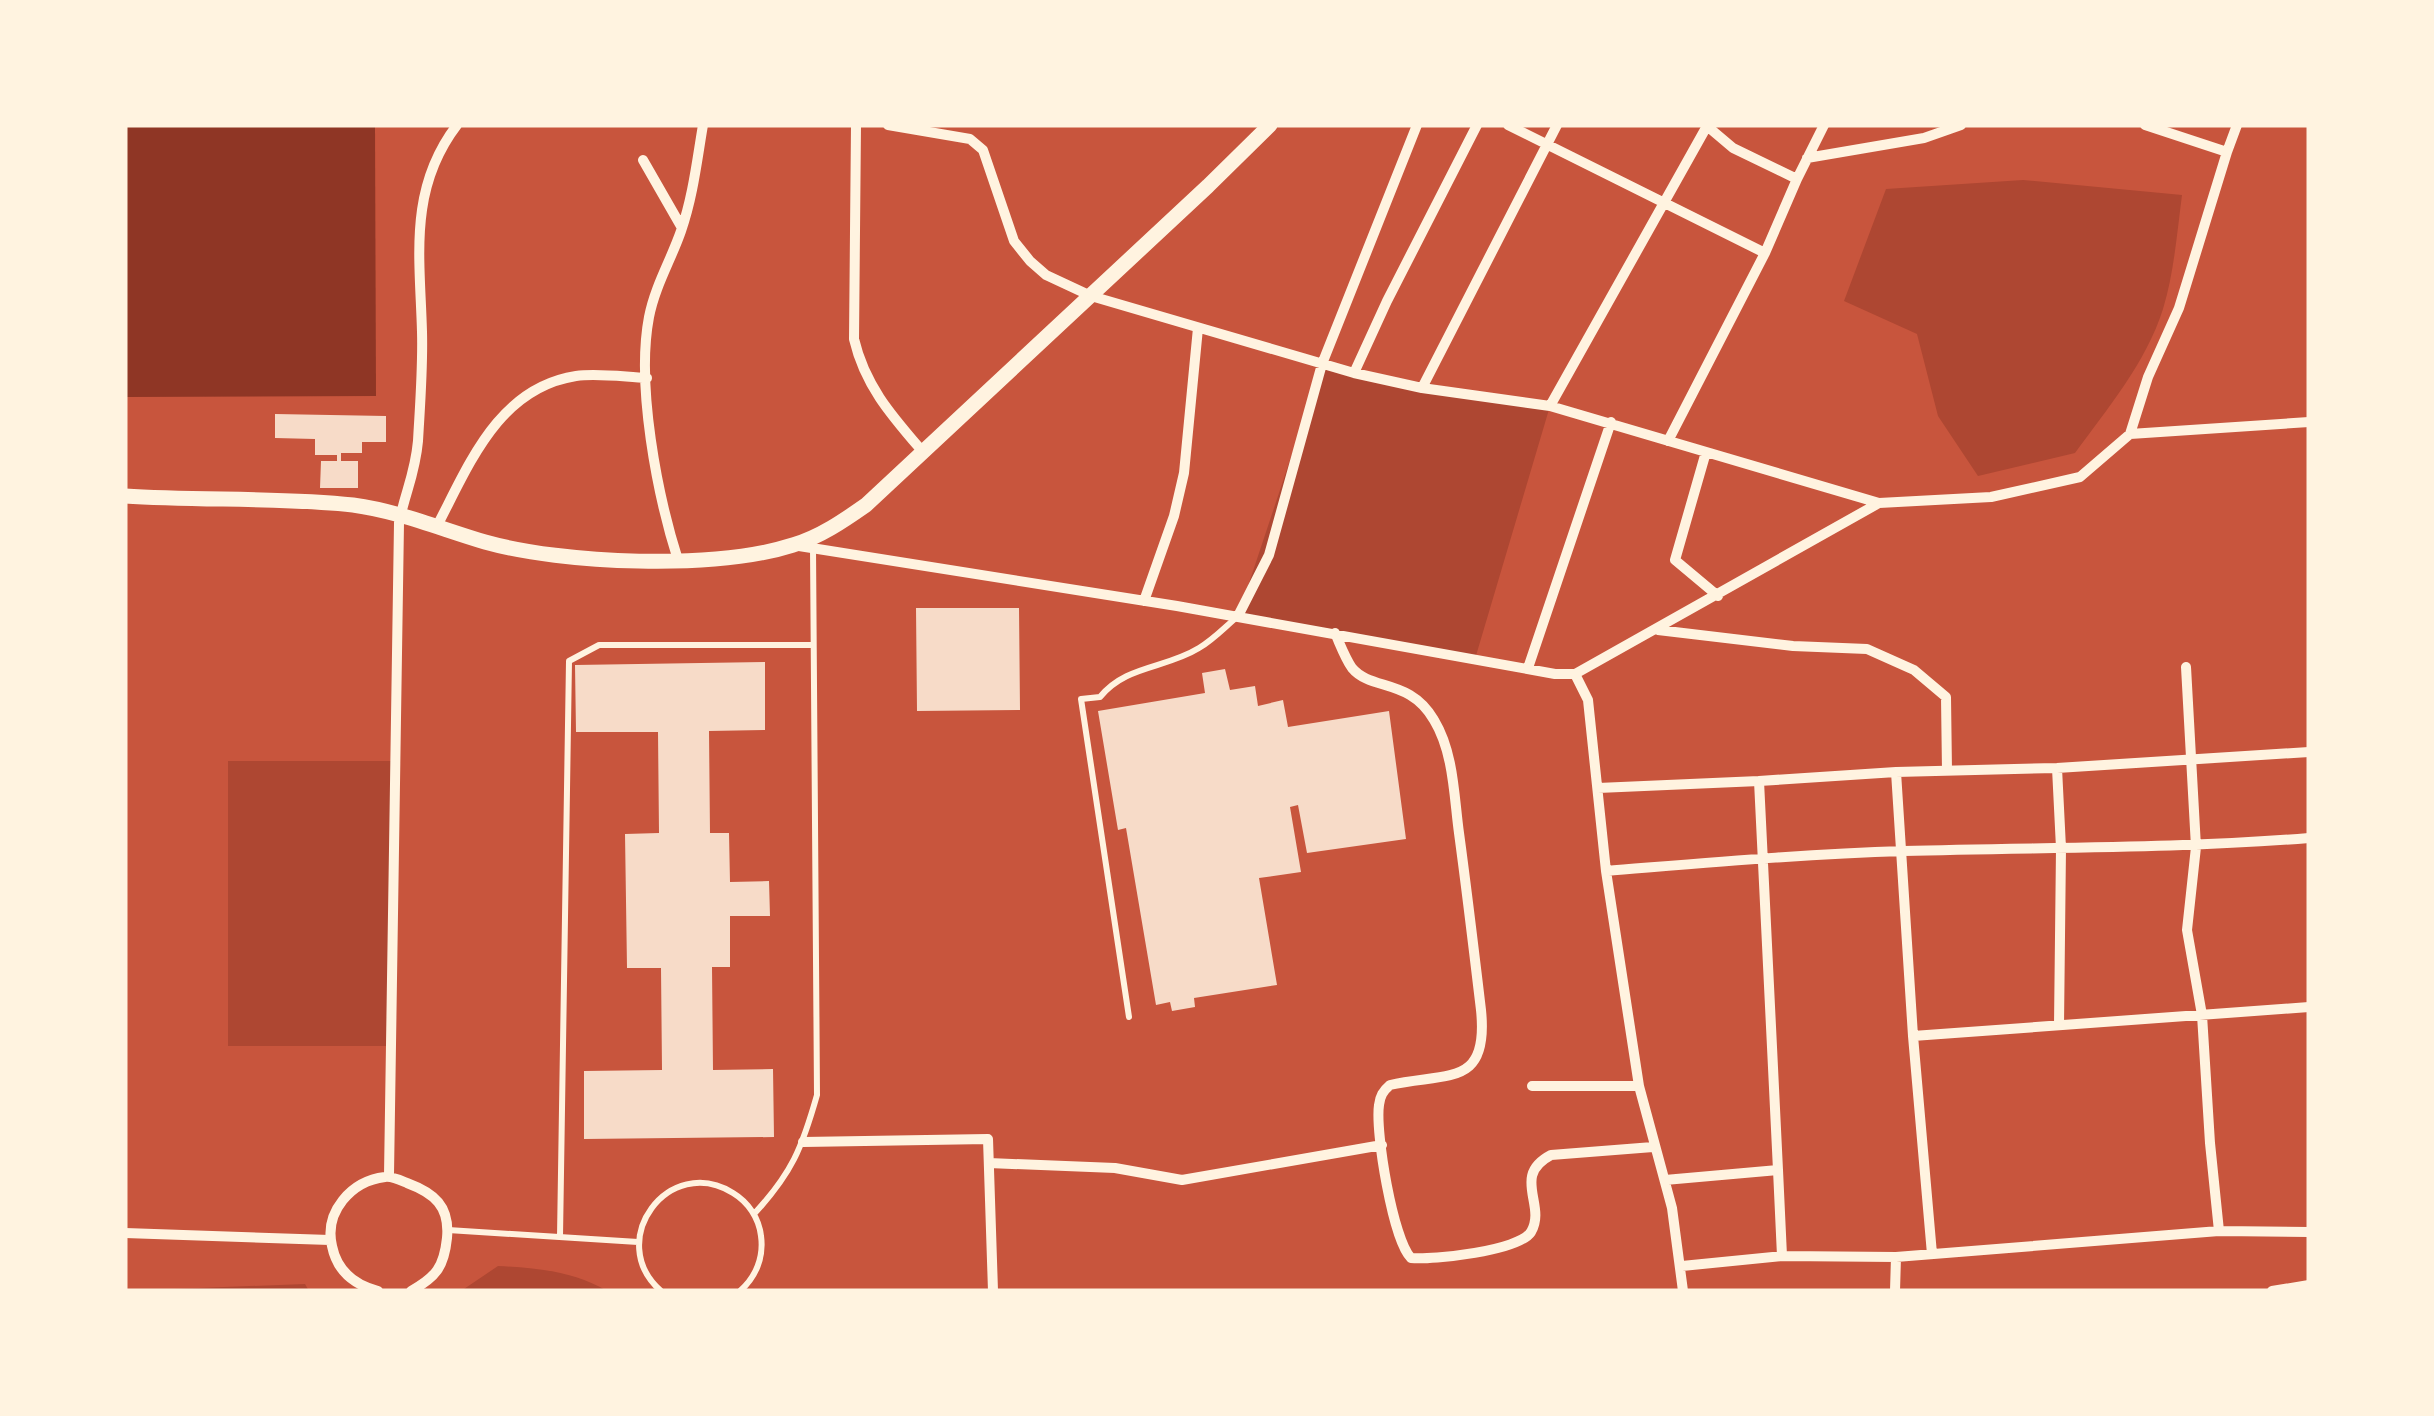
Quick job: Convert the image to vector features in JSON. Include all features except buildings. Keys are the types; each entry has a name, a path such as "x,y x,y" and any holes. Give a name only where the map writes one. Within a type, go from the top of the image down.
{"street":[{"path":"389,1176 401,515 415,475 418,439 422,336 420,222 425,186 439,148 457,125"},
{"path":"678,560 654,469 647,378 648,318 682,228 704,125"},
{"path":"856,125 854,340 859,362 878,399 923,452"},
{"path":"888,125 970,139 983,150 1014,241 1046,275 1091,296 1354,373 1422,388 1550,406 1611,422 1879,503 1990,497 2080,477 2130,434 2148,377 2179,308 2237,125"},
{"path":"955,134 965,125"},
{"path":"125,496 352,505 548,556 726,559 793,546 832,528 866,505 1270,125"},
{"path":"1238,616 1268,556 1296,468 1322,364 1417,125"},
{"path":"1354,373 1477,125"},
{"path":"1508,125 1765,253"},
{"path":"1422,388 1556,125"},
{"path":"1550,406 1666,204 1706,125 1733,148 1797,178"},
{"path":"1668,441 1765,253 1824,125"},
{"path":"1808,158 1924,138 1958,125"},
{"path":"2145,125 2227,152"},
{"path":"642,160 682,228"},
{"path":"1144,602 1174,516 1184,473 1198,328"},
{"path":"438,526 481,441 500,417 527,395 555,381 578,376 647,378"},
{"path":"1528,668 1611,422"},
{"path":"2130,434 2309,422"},
{"path":"1706,452 1675,560 1718,596"},
{"path":"793,546 1574,674 1879,503"},
{"path":"1656,630 1793,646 1867,648 1914,670 1946,698 1947,772"},
{"path":"1334,633 1352,668 1364,677 1403,689 1418,699 1444,742 1484,1037 1481,1052 1471,1066 1452,1075 1390,1085 1383,1092 1378,1116 1395,1228 1402,1250 1410,1258 1426,1260 1517,1244 1531,1232 1534,1222 1533,1172 1540,1161 1551,1155 1653,1147"},
{"path":"2186,667 2196,847 2187,930 2202,1016 2219,1232"},
{"path":"1574,674 1588,700 1606,871 1639,1086 1665,1180 1684,1291"},
{"path":"1598,788 1896,772 2057,768 2309,752"},
{"path":"2057,768 2062,848 2058,1024"},
{"path":"1896,772 1932,1254"},
{"path":"1759,781 1782,1256"},
{"path":"1606,871 1899,851 2196,847 2309,838"},
{"path":"1913,1036 2309,1007"},
{"path":"1532,1086 1639,1086"},
{"path":"803,1142 988,1139 992,1291"},
{"path":"989,1162 1116,1168 1182,1180 1382,1144"},
{"path":"1665,1180 1778,1170"},
{"path":"378,1291 358,1286 335,1260 330,1240 332,1218 341,1200 358,1184 389,1176 432,1193 448,1222 445,1260 429,1281 411,1291"},
{"path":"125,1232 330,1240"},
{"path":"1682,1266 1782,1256 1896,1257 2219,1232 2309,1232"},
{"path":"1895,1291 1896,1257"},
{"path":"2272,1291 2309,1285"}],"lane":[{"path":"754,1214 784,1182 803,1142 817,1094 813,548"},
{"path":"1130,1016 1081,699 1100,697 1114,680 1201,648 1238,616"},
{"path":"560,1237 569,661 599,645 813,645"},
{"path":"661,1291 641,1264 638,1242 642,1223 667,1192 705,1183 742,1198 761,1232 762,1252 756,1271 740,1291"},
{"path":"448,1230 638,1242"}],"shaded area":[{"path":"125,125 375,125 376,396 125,397"},
{"path":"2023,180 2182,195 2175,253 2163,309 2147,348 2075,453 1978,476 1938,416 1917,334 1844,301 1886,189"},
{"path":"1322,364 1550,406 1475,659 1238,616"},
{"path":"228,761 391,761 392,1046 228,1046"},
{"path":"498,1266 568,1275 607,1291 461,1291"},
{"path":"305,1284 309,1291 148,1291 148,1290"}]}
